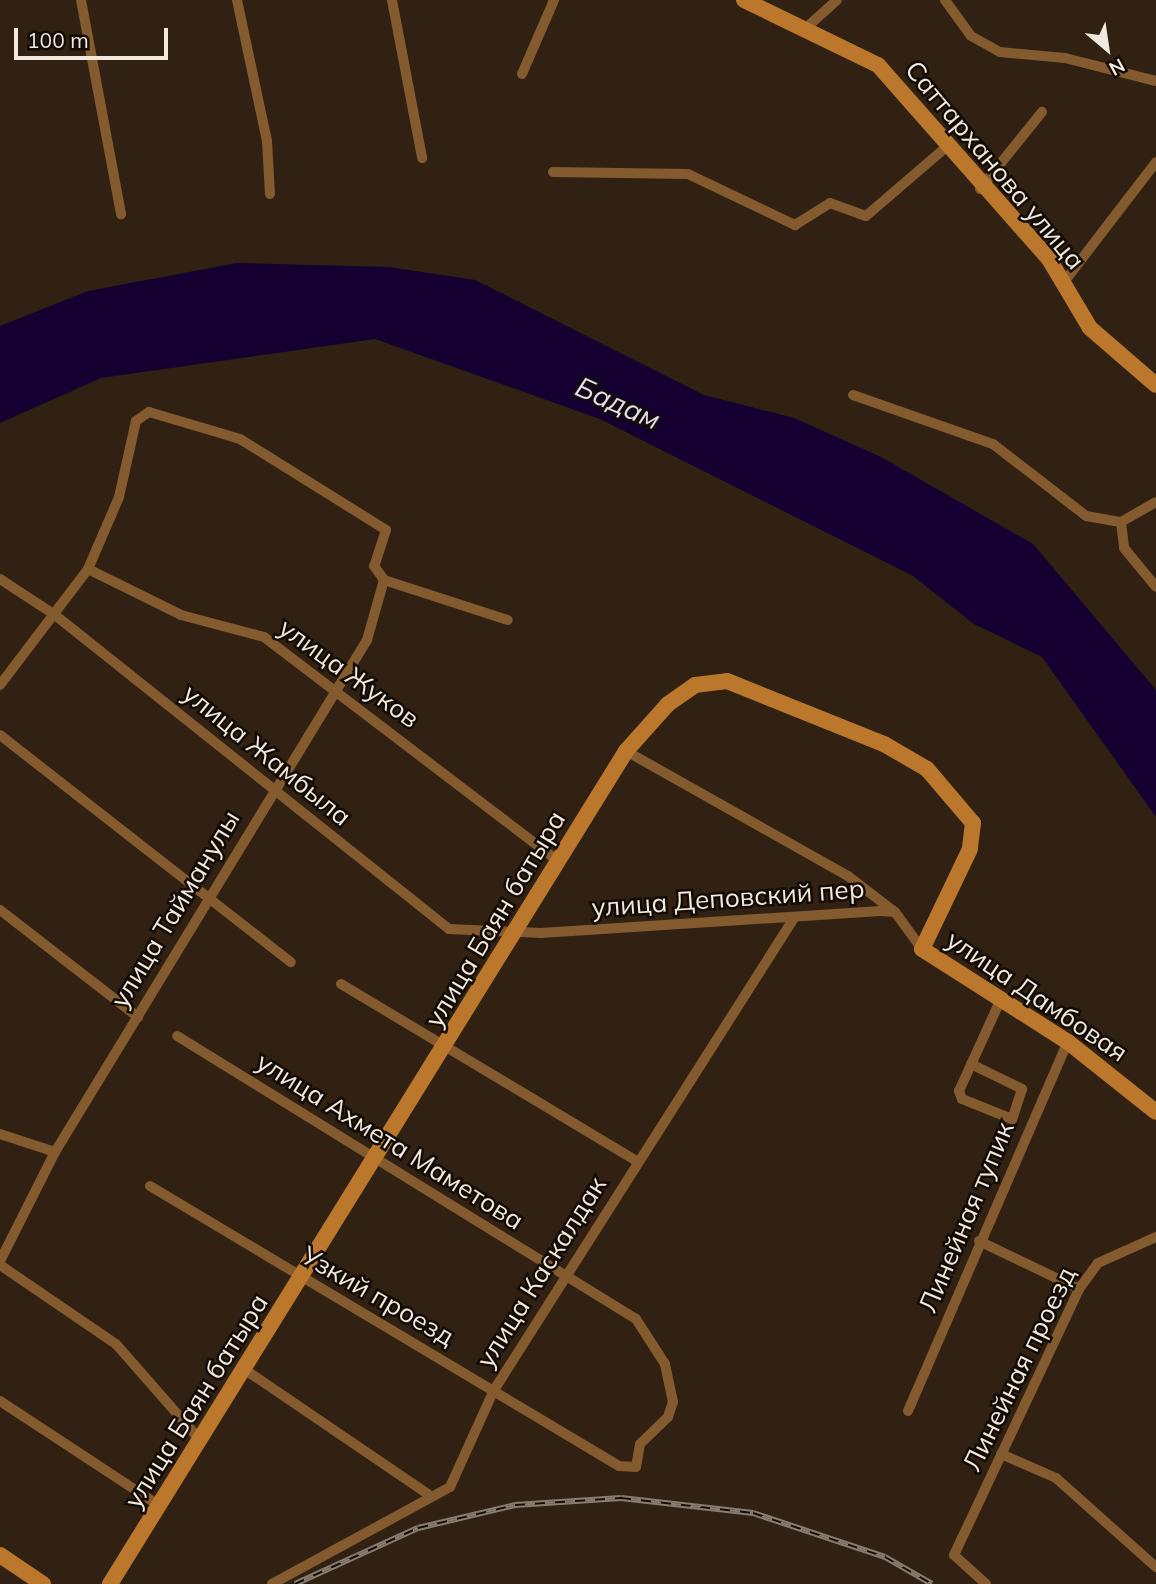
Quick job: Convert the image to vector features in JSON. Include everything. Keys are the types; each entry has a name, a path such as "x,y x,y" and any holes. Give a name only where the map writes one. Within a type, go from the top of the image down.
{"street":[{"path":"80,0 121,214"},
{"path":"237,0 267,141 270,194"},
{"path":"392,0 422,158"},
{"path":"522,74 554,0"},
{"name":"Саттарханова улица","path":"744,0 807,27 878,65 945,148 1064,282 1090,328 1156,385"},
{"path":"807,27 838,0"},
{"path":"945,0 971,36 1000,52 1065,58 1156,81"},
{"path":"981,188 1042,112"},
{"path":"553,172 688,174 794,225 830,203 866,216 945,148"},
{"path":"1064,282 1156,162"},
{"path":"853,395 993,444 1086,516 1121,522 1156,502"},
{"path":"0,685 88,569 119,497 136,421 149,412 240,439 386,530 374,566 384,580 508,620"},
{"path":"1121,522 1124,548 1156,587"},
{"name":"улица Жуков","path":"88,569 181,615 264,637 336,688 558,861"},
{"name":"улица Жамбыла","path":"0,579 55,615 449,929 517,932"},
{"name":"улица Тайманулы","path":"0,1263 54,1152 138,1017 272,789 367,640 384,580"},
{"name":"улица Баян батыра","path":"110,1584 376,1161 626,751 695,685 727,681 884,744 927,769 973,823 970,849 922,949"},
{"path":"0,735 208,900 291,962"},
{"path":"626,751 848,876 895,912"},
{"path":"0,910 138,1017"},
{"name":"улица Деповский пер","path":"517,932 895,912 922,949"},
{"name":"улица Каскалдак","path":"272,1584 428,1494 450,1487 494,1390 794,918"},
{"name":"улица Дамбовая","path":"922,949 1068,1042 1156,1112"},
{"path":"341,984 638,1161"},
{"path":"971,1064 1022,1089 1012,1119 962,1099 959,1091 971,1064 1001,999"},
{"name":"улица Ахмета Маметова","path":"177,1036 636,1319 665,1364 673,1402 668,1416 640,1444 636,1467 619,1466"},
{"name":"Линейная тупик","path":"908,1411 979,1241 1068,1042"},
{"path":"0,1134 54,1152"},
{"name":"Узкий проезд","path":"150,1186 300,1278 619,1466"},
{"name":"Линейная проезд","path":"986,1584 954,1555 1079,1289 1098,1263 1156,1237"},
{"path":"979,1241 1079,1289"},
{"path":"0,1263 116,1344 200,1440"},
{"path":"244,1369 428,1494"},
{"path":"0,1401 160,1506"},
{"path":"1001,1454 1056,1478 1156,1567"},
{"path":"0,1555 43,1584"}],"water":[{"name":"Бадам","path":"237,263 389,267 475,280 704,395 794,418 881,457 1033,544 1156,690 1156,817 1042,657 974,624 913,576 600,419 375,339 101,378 0,423 0,326 88,291"}],"railway":[{"path":"295,1584 418,1528 515,1505 621,1498 753,1513 885,1557 932,1584"}]}
